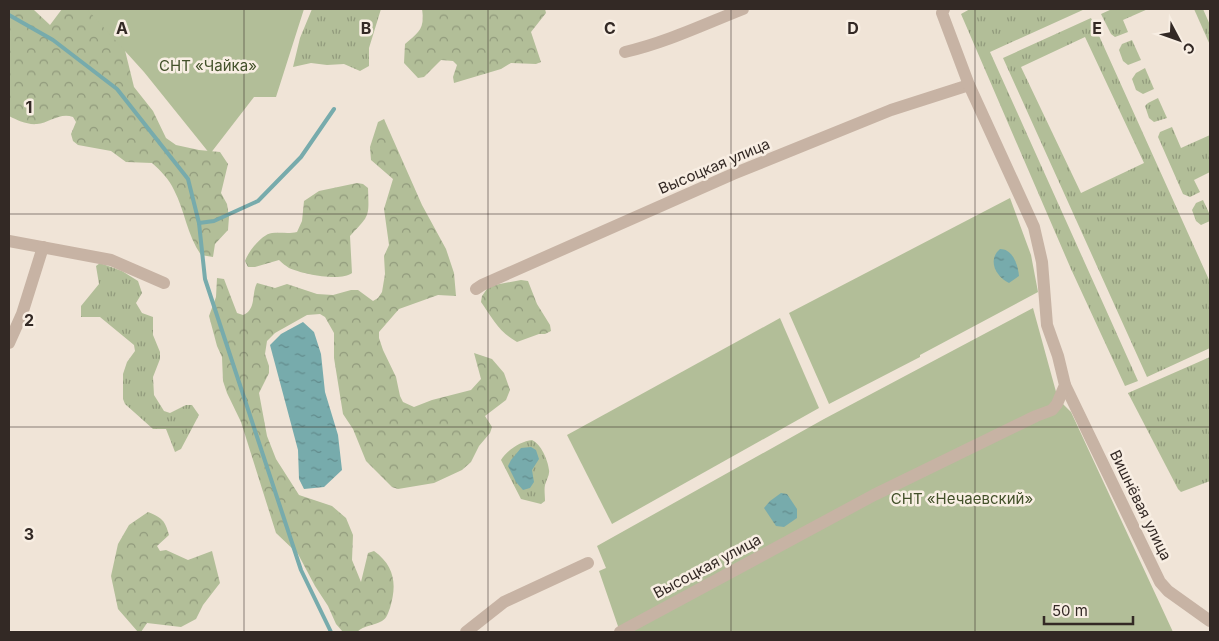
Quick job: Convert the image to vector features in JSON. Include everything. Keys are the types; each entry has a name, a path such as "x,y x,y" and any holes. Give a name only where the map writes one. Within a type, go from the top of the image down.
{"street":[{"path":"624,52 699,27 743,9"},
{"name":"Вишнёвая улица","path":"943,11 969,85 1034,227 1042,262 1047,325 1058,356 1065,385 1160,582 1168,591 1210,621"},
{"name":"Высоцкая улица","path":"476,289 742,170 891,110 969,85"},
{"path":"9,240 111,260 164,283"},
{"path":"9,343 22,314 43,247"},
{"name":"Высоцкая улица","path":"620,632 874,495 1052,410 1057,404 1065,385"},
{"path":"466,632 504,602 588,563"}],"green space":[{"path":"9,9 33,9 50,25 62,9 100,9 121,34 134,87 153,111 166,138 176,145 220,152 228,164 221,193 227,204 229,217 228,230 215,244 213,257 201,255 192,239 172,186 152,163 126,162 111,151 78,145 73,141 71,134 76,122 73,117 64,116 33,124 22,122 9,116"},
{"name":"СНТ «Чайка»","path":"87,9 304,9 276,97 254,97 210,154 144,72"},
{"path":"312,9 381,9 369,48 369,66 360,71 344,64 327,65 311,63 293,67 300,38"},
{"path":"422,9 545,9 546,13 531,32 541,62 536,64 511,63 501,69 454,83 453,77 457,65 453,61 441,60 424,77 418,78 404,63 405,44 422,26"},
{"path":"970,9 1085,9 990,52 1138,381 1125,386 1071,269 961,14"},
{"path":"1112,9 1148,9 1123,20 1128,32 1115,37 1111,34 1101,14"},
{"path":"1194,9 1203,9 1210,25 1210,45"},
{"path":"1091,18 1210,282 1210,348 1147,377 1003,58","holes":["1085,37 1144,163 1081,193 1021,67"]},
{"path":"1132,40 1141,60 1128,65 1123,61 1119,50 1122,44"},
{"path":"1145,68 1154,89 1143,94 1136,90 1132,79 1136,73"},
{"path":"1158,98 1167,118 1154,122 1149,118 1145,106"},
{"path":"384,119 422,205 446,249 454,273 456,296 438,295 399,309 379,332 383,350 396,377 400,396 403,402 414,407 432,400 471,390 481,379 474,353 492,359 504,373 510,390 506,400 485,416 492,427 490,433 479,446 471,462 462,470 434,483 398,489 392,487 366,461 353,429 343,414 334,358 334,333 325,317 320,314 307,315 275,333 267,341 265,354 269,373 259,393 267,436 276,459 299,495 332,506 346,518 353,535 352,560 361,582 368,553 374,551 386,563 392,576 394,584 392,600 389,612 385,618 379,623 357,632 343,632 336,624 328,606 298,554 276,533 241,422 223,381 222,357 209,316 216,297 217,278 224,279 237,313 243,315 252,305 257,283 275,288 287,284 317,294 333,295 358,290 373,301 378,298 382,292 385,274 384,256 389,245 384,209 393,179 371,160 370,147 378,122"},
{"path":"1172,127 1181,148 1210,135 1210,172 1194,180 1200,192 1190,197 1183,194 1158,137 1160,132"},
{"path":"357,183 363,184 368,188 368,211 365,219 350,236 352,273 339,277 312,275 289,268 279,260 255,267 248,267 245,261 252,248 268,234 297,232 302,221 304,201 319,191"},
{"path":"1010,198 1031,255 1038,292 920,355 920,357 829,404 789,313"},
{"path":"1203,200 1210,215 1210,221 1201,225 1196,221 1192,210 1196,203"},
{"path":"100,263 122,271 138,281 142,293 136,303 142,313 153,317 153,335 160,352 160,359 153,377 154,395 164,411 170,413 186,405 192,405 199,415 181,449 175,452 166,429 153,429 125,404 123,399 123,374 127,362 135,351 134,345 100,317 81,317 81,306 99,284 96,266"},
{"path":"521,280 528,281 537,304 550,325 551,331 517,342 501,330 481,302 482,296 489,286"},
{"name":"СНТ «Нечаевский»","path":"1033,308 1058,399 1071,412 1173,632 620,632 599,571 606,568 597,546 824,419"},
{"path":"780,318 819,408 612,524 567,435"},
{"path":"1210,357 1210,481 1181,492 1128,393"},
{"path":"532,440 544,453 549,470 545,487 545,501 541,504 521,499 501,460 514,447"},
{"path":"148,512 162,520 168,530 169,535 157,546 160,551 166,550 188,560 212,551 220,583 203,605 196,619 181,627 147,623 141,632 138,632 118,609 111,576 118,544 129,525"}],"water":[{"path":"1000,249 1005,250 1014,258 1017,267 1019,276 1009,283 1000,277 995,268 994,258"},
{"path":"303,322 314,332 321,354 325,392 338,435 342,470 324,487 304,489 299,479 298,450 270,345 281,334"},
{"path":"531,447 536,450 539,459 532,470 534,482 530,488 523,490 516,482 508,466 521,448"},
{"path":"781,493 787,494 797,509 797,518 784,527 776,526 764,508"}],"waterway":[{"path":"9,15 53,40 117,89 188,179 199,223 205,279 301,570 331,632"},
{"path":"199,223 214,221 258,201 301,157 334,109"}]}
